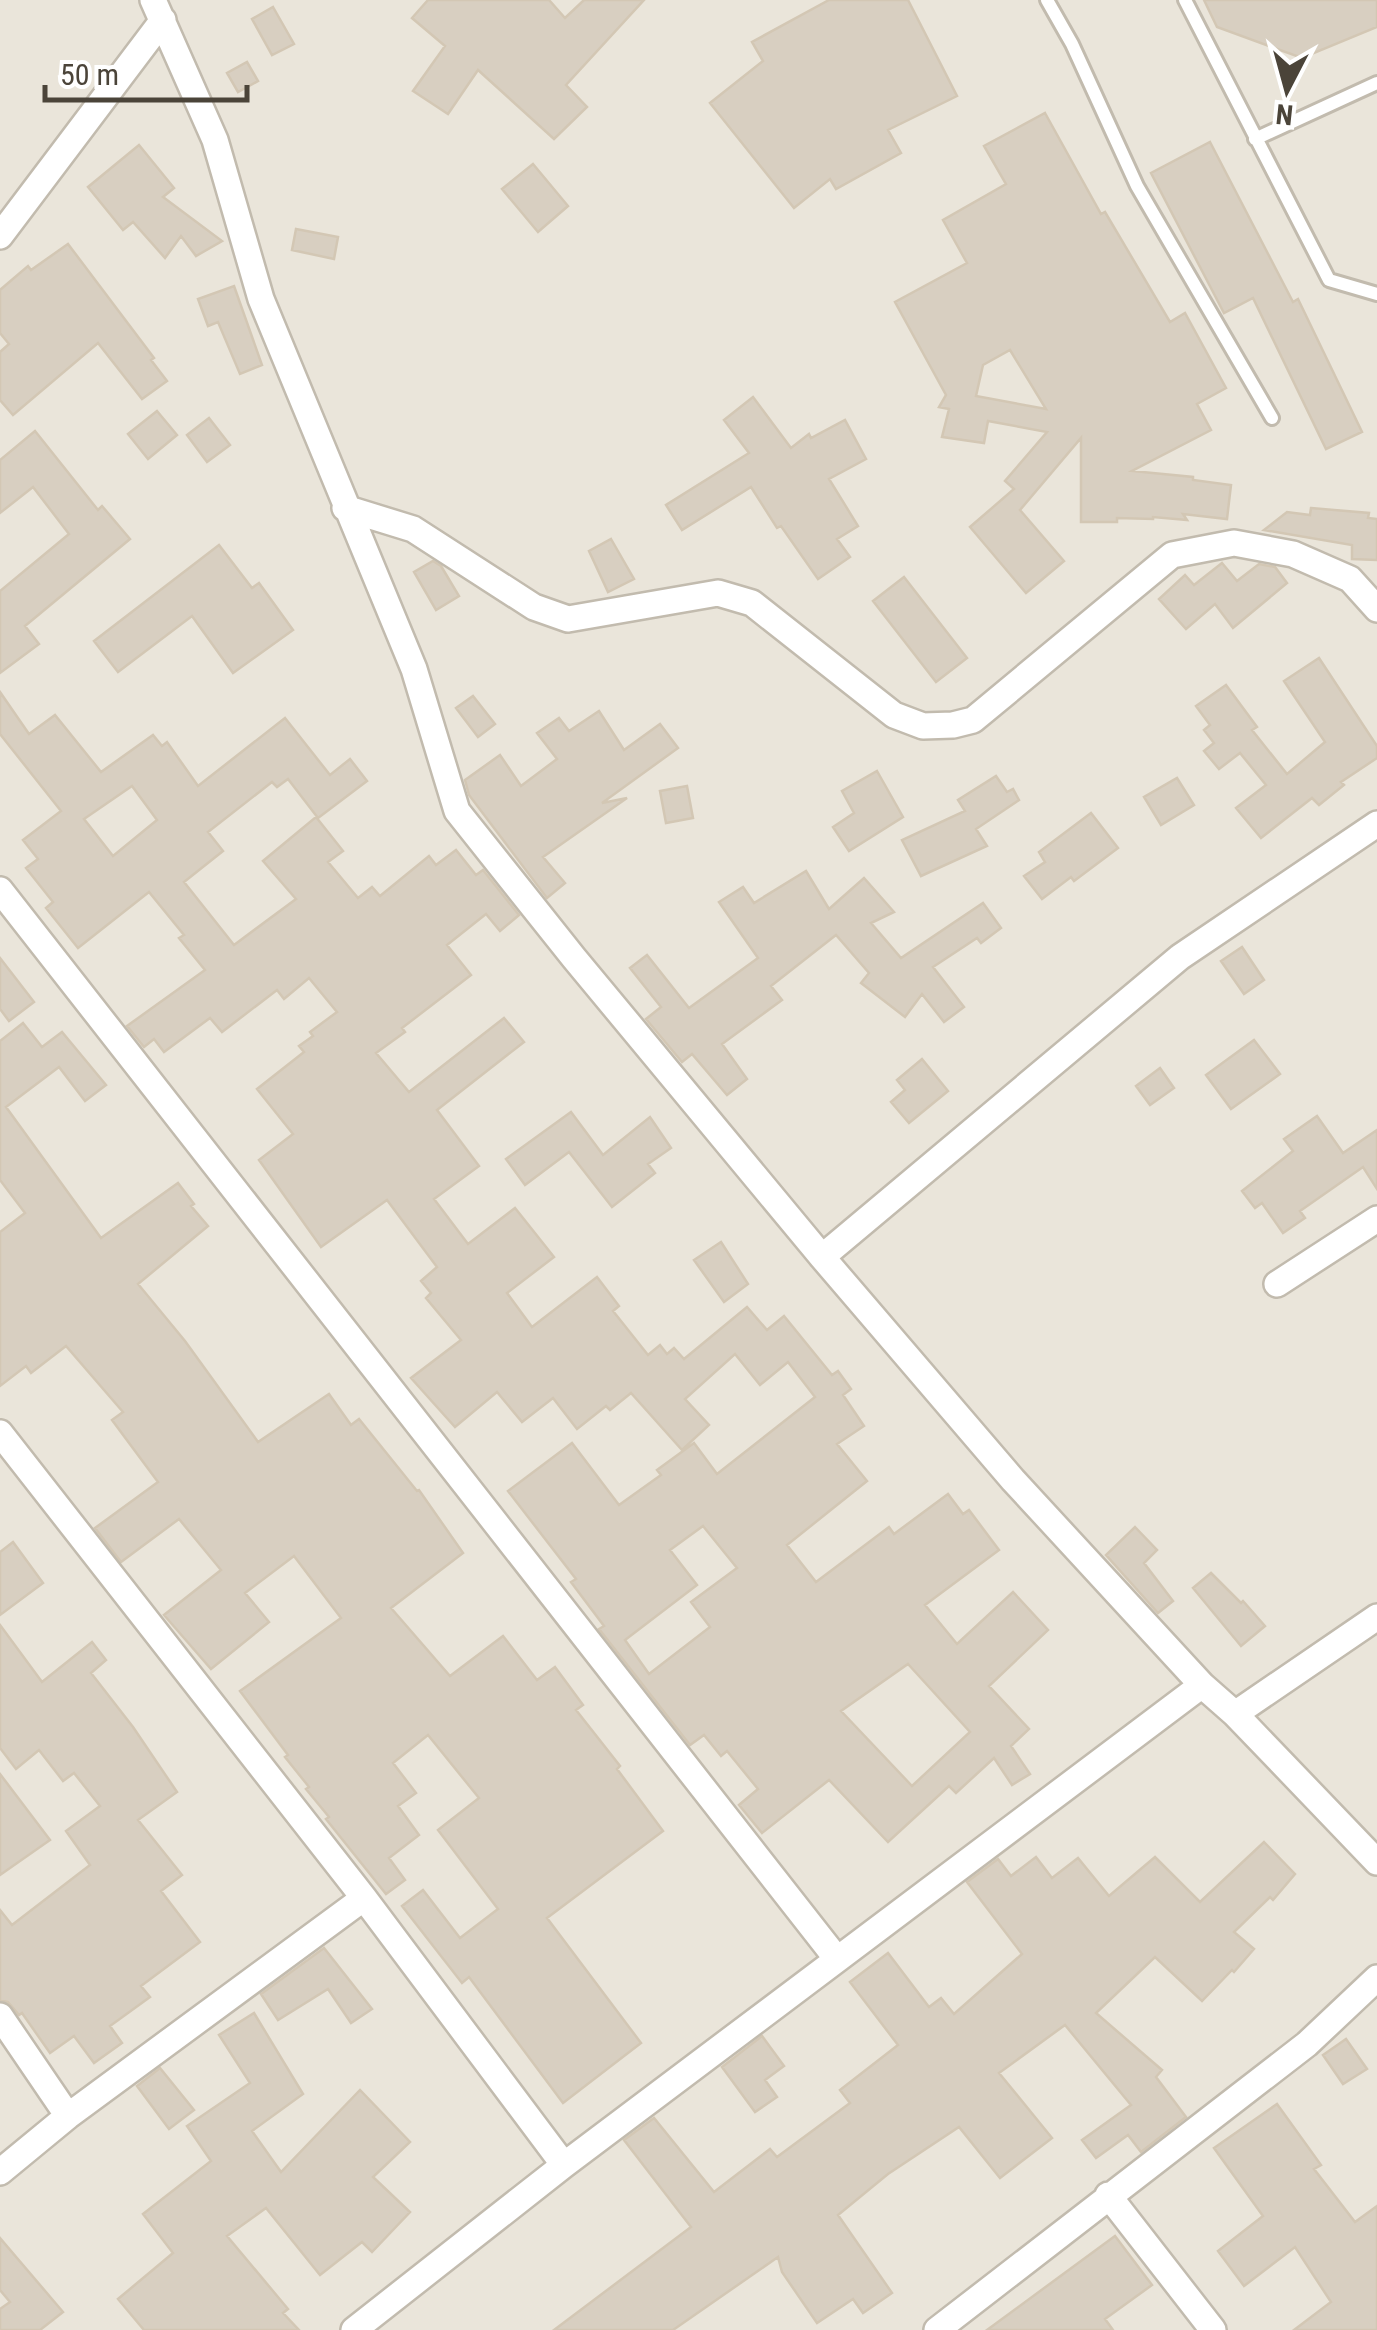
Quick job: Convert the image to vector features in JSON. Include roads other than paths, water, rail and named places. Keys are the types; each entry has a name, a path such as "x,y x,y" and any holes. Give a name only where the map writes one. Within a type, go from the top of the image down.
{"street":[{"path":"0,236 158,10"},
{"path":"158,10 214,140 261,298 414,669 457,811 822,1257 1013,1480 1202,1684 1377,1862"},
{"path":"345,508 413,529 534,606 568,619 718,593 752,603 894,714 923,726 954,726 973,720 1172,554 1234,543 1293,554 1350,579 1377,609"},
{"path":"822,1257 1180,958 1377,824"},
{"path":"0,890 837,1959"},
{"path":"1277,1284 1377,1218"},
{"path":"0,1433 364,1898 564,2165"},
{"path":"1235,1714 1377,1617"},
{"path":"354,2330 564,2165 1202,1684"},
{"path":"0,2172 68,2116 364,1898"},
{"path":"937,2330 1307,2044 1377,1978"},
{"path":"0,2016 68,2116"},
{"path":"1108,2195 1214,2330"}],"lane":[{"path":"1047,0 1072,44 1137,186 1272,418"},
{"path":"1184,0 1329,280 1377,294"},
{"path":"1255,139 1377,82"}]}
